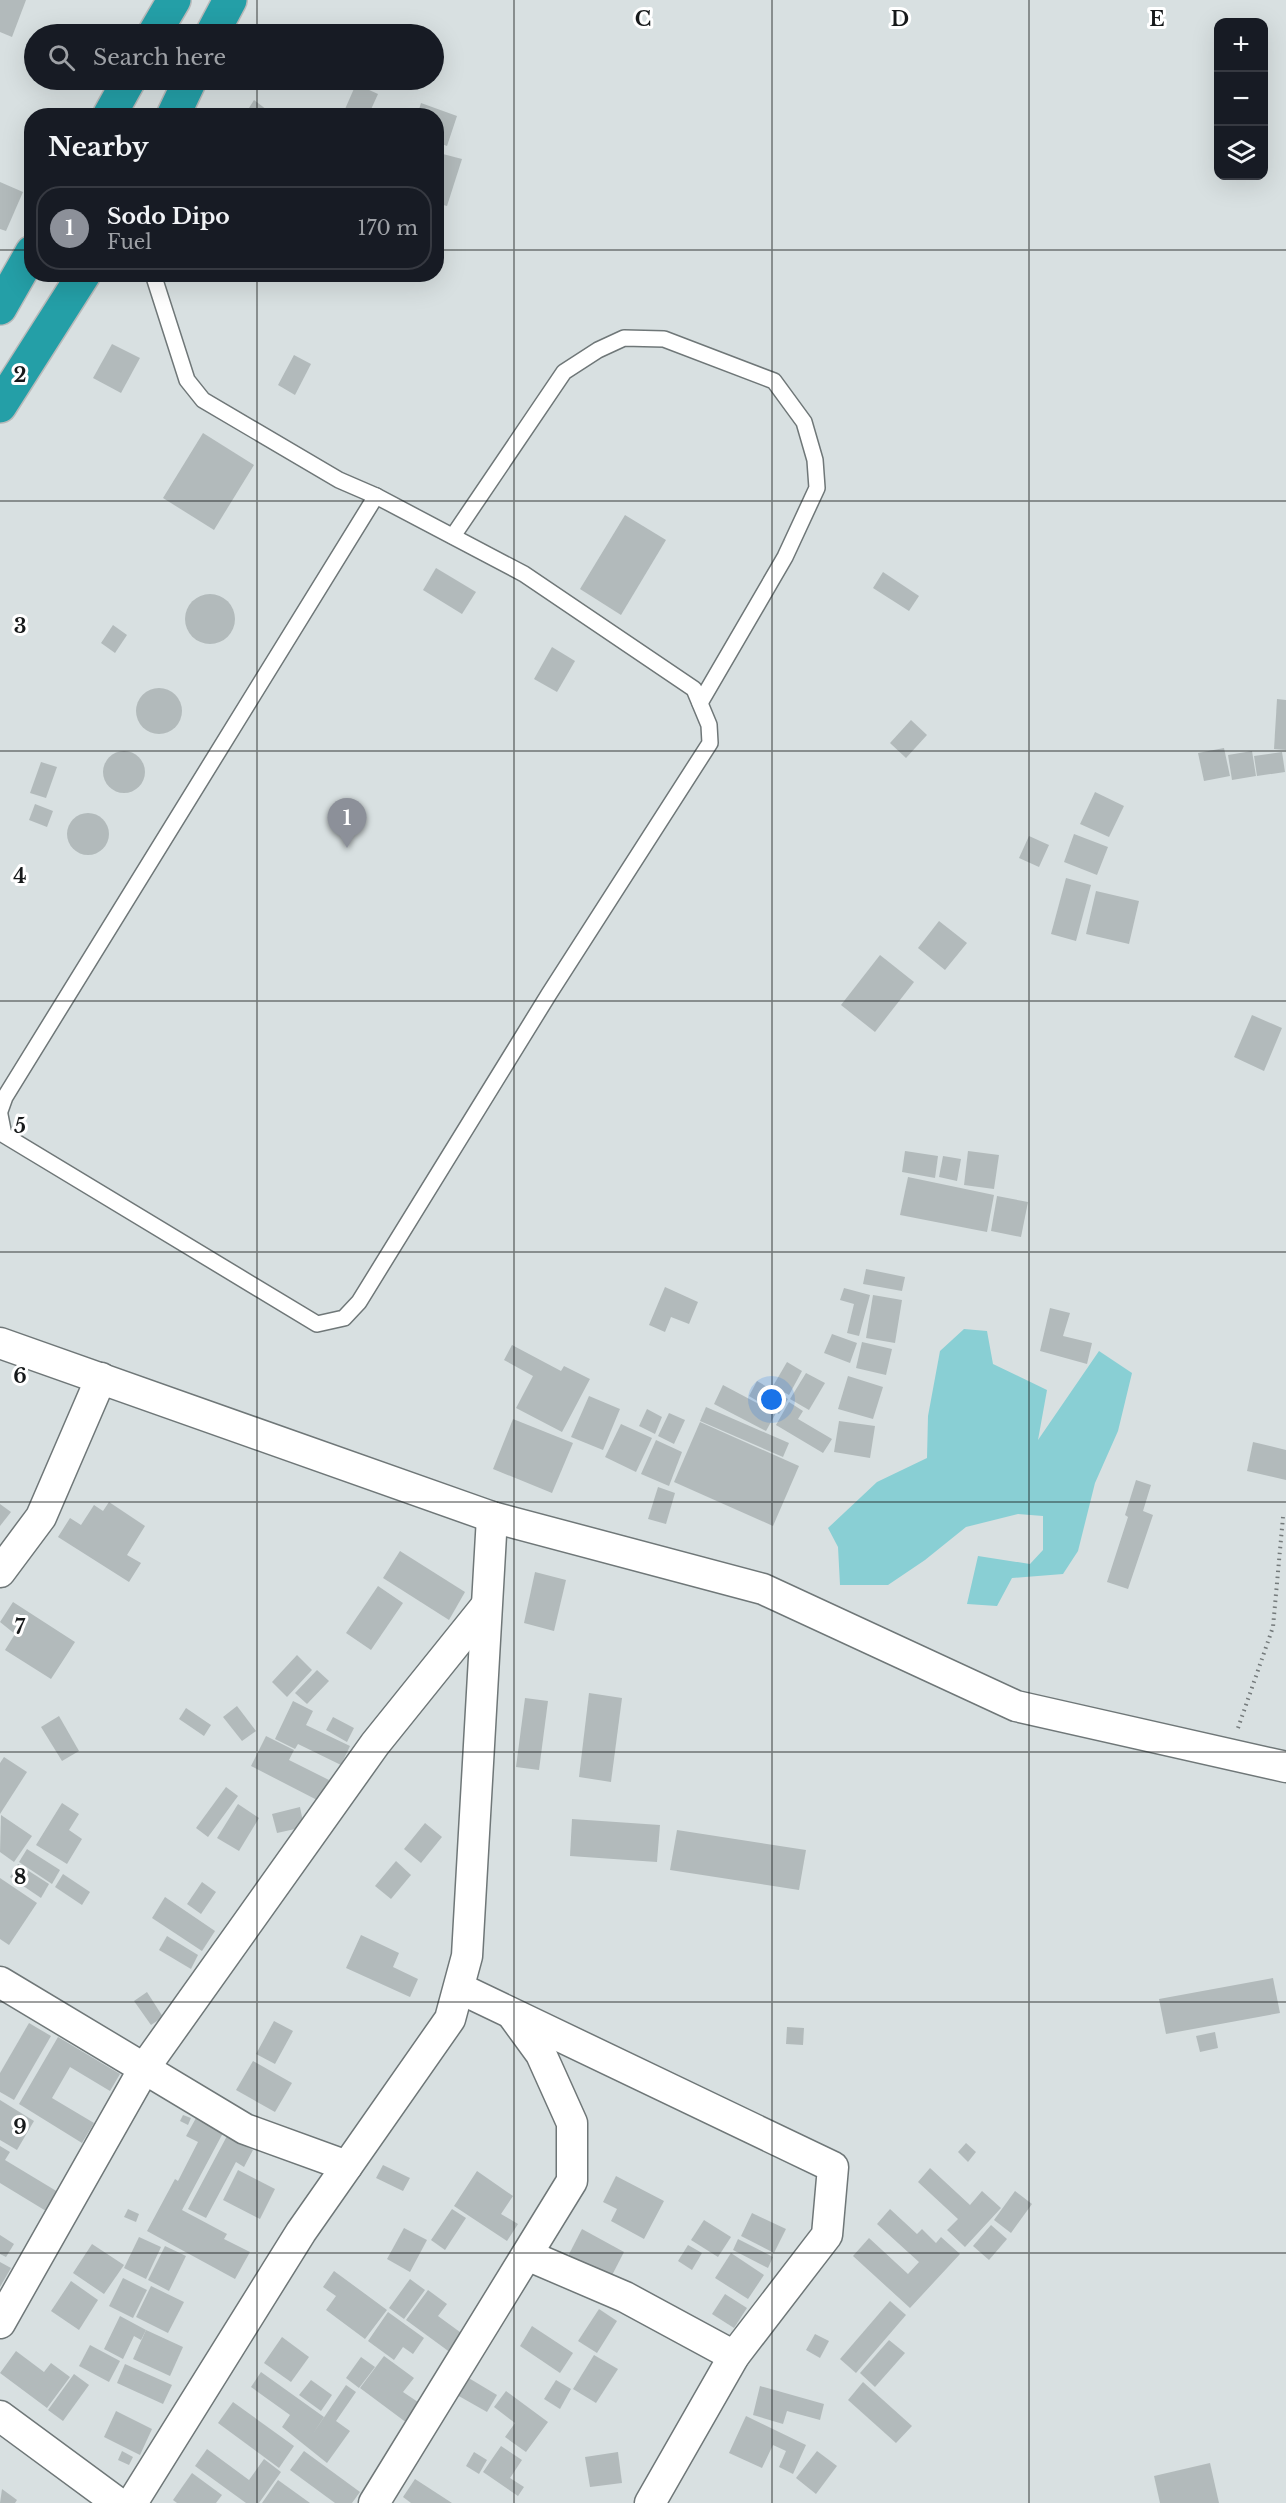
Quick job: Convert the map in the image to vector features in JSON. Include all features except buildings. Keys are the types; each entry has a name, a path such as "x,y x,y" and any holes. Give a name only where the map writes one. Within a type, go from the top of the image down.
{"highway":[{"path":"160,24 174,0"},
{"path":"217,24 230,0"},
{"path":"113,108 123,90"},
{"path":"177,108 185,90"},
{"path":"0,308 24,266"},
{"path":"0,406 79,282"}],"street":[{"path":"0,1343 492,1517 763,1589 1016,1706 1286,1767"},
{"path":"0,1572 41,1517 101,1378"},
{"path":"132,2503 301,2232 450,2019 467,1956 492,1517"},
{"path":"0,2323 145,2067 375,1744 486,1606"},
{"path":"0,1982 245,2128 347,2166"},
{"path":"459,1988 833,2167 827,2235 734,2356 650,2503"},
{"path":"374,2503 572,2181 572,2123 541,2054 511,2013"},
{"path":"527,2254 625,2297 734,2356"},
{"path":"0,2416 118,2503"}],"lane":[{"path":"156,282 187,380 203,400 339,480 376,496 453,536 543,586 694,689 710,725 710,743 549,994 359,1302 344,1318 316,1324 4,1136 0,1113 5,1097 376,496"},
{"path":"453,536 564,372 598,350 624,338 664,339 774,381 804,422 815,460 818,488 784,557 700,703"}],"path":[{"path":"1229,1754 1273,1627 1283,1517"}],"shaded area":[{"path":"964,1329 987,1331 993,1364 1047,1390 1038,1440 1099,1351 1132,1373 1118,1431 1095,1483 1078,1551 1063,1574 1012,1578 997,1606 967,1604 978,1556 1030,1564 1043,1550 1043,1516 1018,1514 966,1527 925,1560 888,1585 840,1585 838,1547 828,1528 877,1482 927,1458 928,1416 940,1351"}],"place":[{"name":"Sodo Dipo","path":"347,848"}]}
